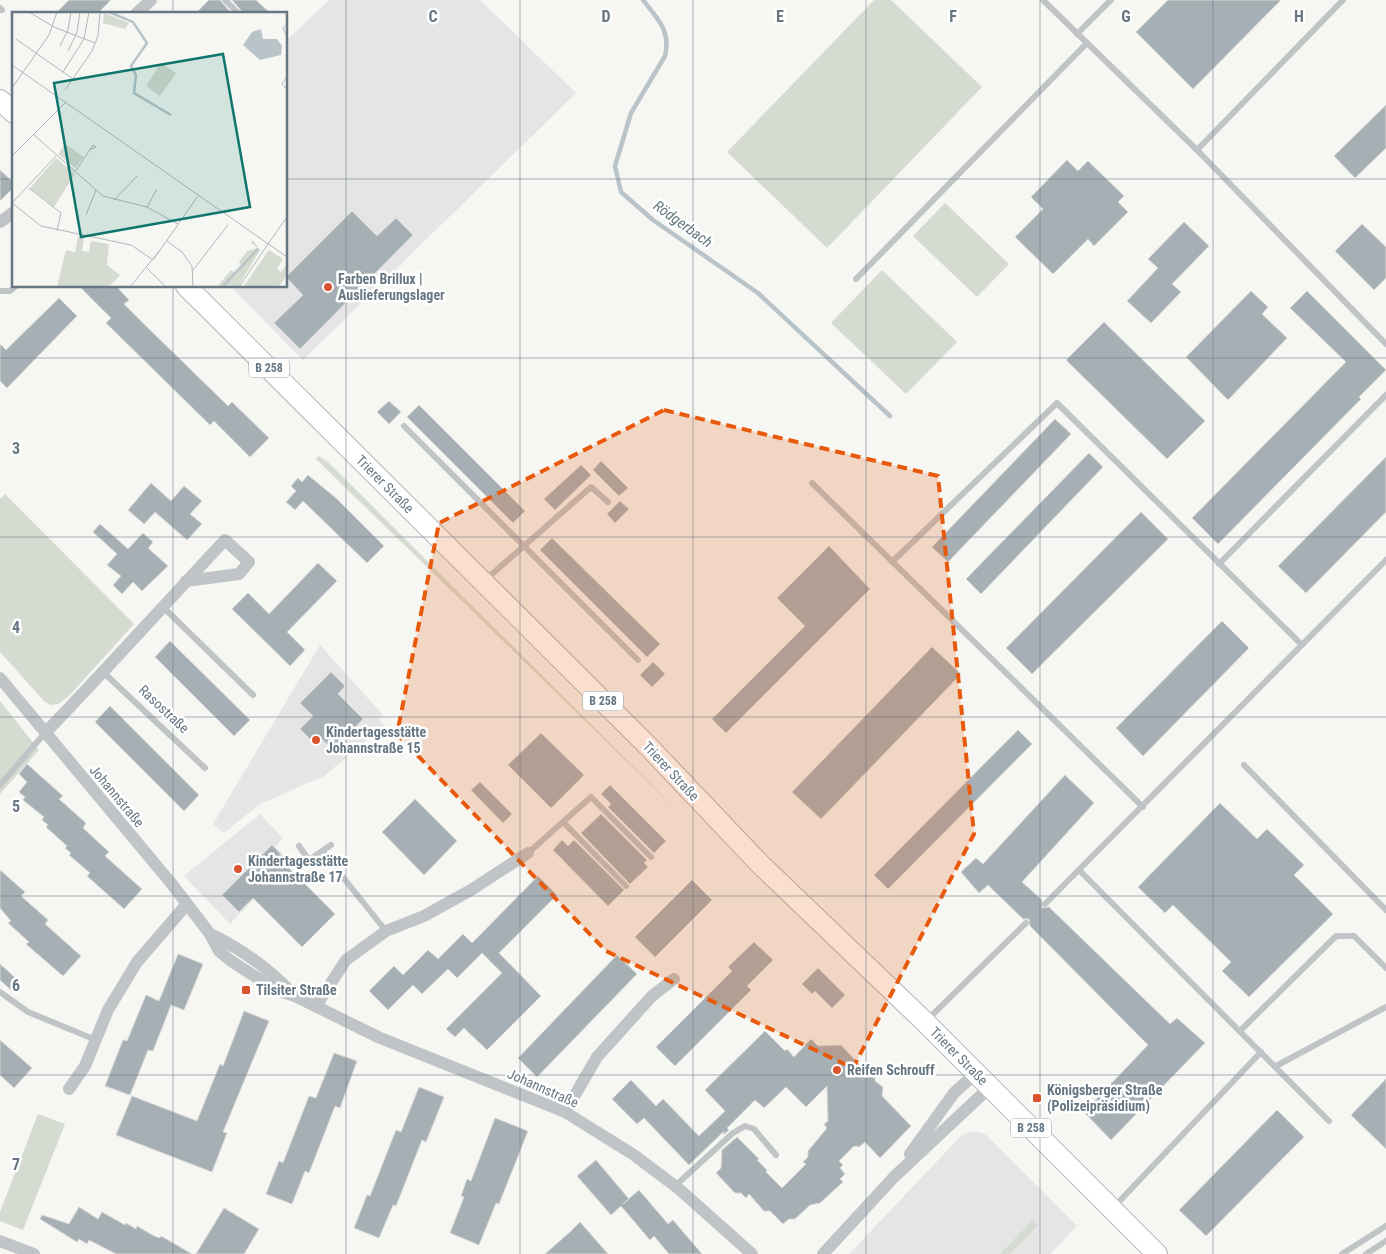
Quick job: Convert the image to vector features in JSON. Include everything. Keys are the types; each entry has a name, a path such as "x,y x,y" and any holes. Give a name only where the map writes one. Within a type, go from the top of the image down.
{"main road":[{"path":"0,100 12,111"},
{"name":"Trierer Straße","path":"188,288 646,744 761,865 925,1022 1158,1254"}],"street":[{"path":"138,12 151,0"},
{"path":"0,222 12,213"},
{"path":"45,733 224,540 249,562 239,574 186,581"},
{"name":"Johannstraße","path":"0,678 210,934 224,940 269,972 295,996 378,1037 565,1112 634,1155 675,1186 752,1254"},
{"path":"316,1006 346,960 386,931 424,916 471,890 528,853"},
{"path":"69,1090 85,1066 108,1010 137,962 187,904"},
{"path":"565,1112 597,1057 652,996 674,979"},
{"path":"894,1177 954,1093 976,1073"},
{"path":"823,1254 894,1177 990,1087"},
{"path":"0,1241 34,1254"}],"lane":[{"path":"225,0 237,12"},
{"path":"1043,0 1086,44 1197,150 1386,344"},
{"path":"1077,34 1111,0"},
{"path":"1197,150 1343,0"},
{"path":"856,279 1086,44"},
{"path":"0,291 10,292 14,288"},
{"path":"1219,564 1386,395"},
{"path":"892,562 1057,403 1302,645"},
{"path":"404,426 638,660"},
{"path":"812,483 1143,806"},
{"path":"484,582 591,487 608,502"},
{"path":"1045,904 1386,560"},
{"path":"162,606 253,695"},
{"name":"Rasostraße","path":"103,672 205,768"},
{"path":"0,785 45,733"},
{"path":"1244,765 1386,910"},
{"path":"528,853 591,797 652,857"},
{"path":"564,823 626,886"},
{"path":"299,846 309,860 331,845"},
{"path":"322,851 386,931"},
{"path":"1079,870 1329,1121"},
{"path":"925,1022 1026,923"},
{"path":"1240,1031 1336,936 1354,936 1386,968"},
{"path":"0,992 28,1012 96,1040"},
{"path":"1276,1066 1386,1006"},
{"path":"1113,1209 1261,1052"},
{"path":"675,1186 733,1133 745,1126 754,1129 776,1155"},
{"path":"1342,1254 1386,1226"},
{"path":"1366,1254 1386,1241"}],"highlighted area":[{"path":"664,410 938,476 974,834 853,1068 606,951 397,734 439,523"}],"shaded area":[{"path":"329,0 480,0 576,93 303,360 232,288 288,288 288,39"},
{"path":"874,0 891,0 982,87 827,248 727,152"},
{"path":"945,203 1009,264 977,297 913,236"},
{"path":"882,270 957,342 906,394 831,323"},
{"path":"319,456 328,462 690,823 316,459"},
{"path":"5,494 134,624 68,697 58,704 50,705 44,701 0,652 0,499"},
{"name":"Kindertagesstätte Johannstraße 15","path":"320,645 383,715 379,720 385,725 324,776 260,804 224,833 213,824"},
{"path":"0,701 39,750 0,794"},
{"name":"Kindertagesstätte Johannstraße 17","path":"260,814 283,838 275,847 290,862 230,924 184,876"},
{"path":"38,1114 65,1124 23,1230 0,1221 0,1212"},
{"path":"970,1132 980,1132 986,1135 1077,1226 1050,1254 849,1254 962,1135"},
{"path":"1033,1220 1038,1225 1010,1254 1000,1254"}],"building":[{"path":"69,0 111,0 99,12 57,12"},
{"path":"209,0 220,0 230,12 197,12"},
{"path":"232,0 256,0 269,12 242,12"},
{"path":"1168,0 1281,0 1193,89 1136,32"},
{"path":"1386,105 1386,148 1355,178 1334,156"},
{"path":"1067,160 1078,171 1088,161 1124,196 1118,202 1128,212 1094,246 1088,239 1053,274 1015,237 1043,209 1031,197"},
{"path":"0,170 12,181 12,189 0,201"},
{"name":"Farben Brillux | Auslieferungslager","path":"352,211 377,236 396,218 413,235 300,349 274,323 303,295 288,279 288,275"},
{"path":"1184,222 1209,246 1172,284 1181,292 1151,323 1127,301 1158,268 1148,259"},
{"path":"1362,224 1386,247 1386,278 1374,290 1335,251"},
{"path":"81,288 118,288 129,300 124,304 145,325 228,406 232,402 269,438 250,457 214,421 210,425 106,323 111,318"},
{"path":"1251,291 1268,307 1262,314 1287,338 1228,400 1186,357"},
{"path":"1307,291 1386,370 1359,397 1361,399 1218,544 1192,518 1346,362 1290,308"},
{"path":"59,298 77,316 7,388 0,381 0,344 6,350"},
{"path":"1104,322 1205,421 1167,459 1066,360"},
{"path":"389,401 401,412 389,424 377,412"},
{"path":"419,405 525,511 513,523 407,417"},
{"path":"1055,419 1071,434 948,562 932,547"},
{"path":"1089,453 1103,467 981,594 966,579"},
{"path":"1386,457 1386,512 1306,593 1278,566"},
{"path":"601,461 628,488 619,496 593,470"},
{"path":"581,465 591,475 555,510 544,499"},
{"path":"308,475 337,499 384,546 367,563 303,501 295,510 286,502 296,491 291,486 298,478 302,482"},
{"path":"151,483 171,501 184,486 202,501 190,514 202,524 187,540 155,512 144,524 128,510"},
{"path":"620,501 629,509 615,523 607,514"},
{"path":"1141,512 1168,539 1032,674 1006,648"},
{"path":"100,524 128,549 143,533 153,542 148,548 168,566 142,591 133,582 122,594 113,585 121,576 107,565 117,554 93,532"},
{"path":"552,538 660,644 647,657 540,550"},
{"path":"829,546 870,589 726,733 712,719 805,626 777,598"},
{"path":"318,563 337,581 287,632 305,650 290,666 232,609 248,593 269,614"},
{"path":"1222,621 1249,648 1143,756 1116,728"},
{"path":"170,641 250,720 234,736 155,657"},
{"path":"932,647 961,674 821,819 792,792"},
{"path":"653,662 665,674 652,687 640,675"},
{"path":"331,672 345,686 338,694 363,719 333,750 319,736 313,742 300,729 313,716 300,703"},
{"path":"110,706 199,795 184,811 95,722"},
{"path":"1018,730 1032,744 888,889 874,875"},
{"path":"541,733 584,775 551,808 508,765"},
{"path":"27,764 63,796 59,799 86,823 83,828 109,852 105,856 142,889 124,909 87,876 90,873 69,855 71,853 65,848 67,846 46,827 48,825 42,820 44,817 23,800 25,797 19,792 27,782 19,774"},
{"path":"1065,775 1094,803 1022,882 1042,900 1042,908 1049,907 1170,1024 1177,1018 1205,1043 1111,1140 1084,1112 1148,1045 1030,926 1029,919 1023,919 988,885 979,893 961,872 976,858 983,864"},
{"path":"480,782 512,814 503,823 471,790"},
{"path":"610,785 666,841 654,853 608,807 611,804 601,794"},
{"path":"415,799 457,841 424,875 382,832"},
{"path":"1220,803 1257,839 1267,829 1304,865 1294,875 1333,914 1249,997 1222,971 1231,962 1173,905 1165,913 1138,887"},
{"path":"601,814 647,860 644,863 648,867 630,884 581,833"},
{"path":"562,840 568,846 574,840 624,890 608,906 553,850"},
{"path":"272,845 288,862 286,865 335,914 302,947 253,898 239,912 222,895"},
{"path":"0,870 25,892 21,896 48,920 45,924 81,956 63,976 26,944 29,942 8,923 11,921 0,908"},
{"path":"538,876 557,895 499,953 541,996 487,1050 464,1028 455,1037 446,1029 502,973 482,953 457,978 448,969 422,994 413,985 388,1010 369,991 394,966 403,975 428,950 438,959 463,934 472,943"},
{"path":"692,880 712,900 655,957 635,937"},
{"path":"754,942 773,960 747,986 751,990 675,1066 656,1047 732,971 728,967"},
{"path":"178,954 203,964 184,1010 171,1005 153,1051 148,1050 130,1095 105,1086 123,1040 127,1041 146,995 159,1001"},
{"path":"617,955 637,974 537,1077 518,1058"},
{"path":"0,964 20,982 12,991 0,980"},
{"path":"818,968 845,995 832,1008 815,991 812,994 802,984"},
{"path":"244,1011 269,1021 223,1132 227,1133 212,1172 116,1135 132,1096 197,1121 220,1064 223,1066"},
{"path":"765,1031 785,1051 787,1049 794,1057 811,1039 818,1046 841,1045 871,1077 875,1077 875,1081 883,1087 882,1096 911,1126 880,1158 865,1142 859,1147 854,1146 839,1161 843,1165 840,1168 845,1174 840,1179 843,1182 820,1203 810,1205 795,1219 789,1219 783,1224 770,1211 764,1211 749,1194 746,1198 741,1193 735,1193 716,1173 721,1168 722,1150 737,1137 759,1159 757,1160 767,1170 766,1172 782,1188 806,1164 803,1162 808,1157 808,1151 827,1128 824,1124 828,1121 827,1086 806,1107 786,1087 764,1108 755,1100 727,1128 729,1130 723,1135 724,1131 689,1165 644,1118 637,1124 612,1099 631,1080 656,1106 663,1099 699,1136 725,1111 705,1090"},
{"path":"0,1040 32,1068 14,1088 0,1075"},
{"path":"334,1053 357,1061 340,1108 335,1106 309,1173 305,1171 292,1204 266,1194 279,1161 283,1163 309,1096 316,1098"},
{"path":"1386,1079 1386,1149 1351,1115"},
{"path":"419,1087 444,1097 426,1142 422,1140 396,1206 393,1205 379,1238 354,1228 367,1195 370,1196 396,1130 401,1132"},
{"path":"1277,1110 1304,1137 1206,1236 1179,1210"},
{"path":"495,1118 528,1131 499,1204 496,1203 479,1245 450,1233 464,1197 461,1196 467,1179 471,1181"},
{"path":"596,1160 629,1199 639,1190 668,1224 673,1220 702,1254 669,1254 654,1236 650,1240 621,1206 611,1215 577,1176"},
{"path":"79,1207 98,1219 102,1212 125,1225 126,1223 136,1229 137,1226 154,1236 160,1238 161,1236 192,1254 116,1254 89,1240 87,1244 79,1239 77,1242 40,1219 42,1215 69,1224"},
{"path":"224,1208 259,1229 244,1254 196,1254"},
{"path":"580,1222 608,1254 545,1254 571,1231"}],"waterway":[{"name":"Rödgerbach","path":"643,0 654,13 665,32 665,56 631,113 615,166 621,192 653,220 758,293 890,416"}],"place":[{"name":"Farben Brillux | Auslieferungslager","path":"328,287"},
{"name":"Kindertagesstätte Johannstraße 15","path":"316,740"},
{"name":"Kindertagesstätte Johannstraße 17","path":"238,869"},
{"name":"Tilsiter Straße","path":"246,990"},
{"name":"Reifen Schrouff","path":"837,1070"},
{"name":"Königsberger Straße (Polizeipräsidium)","path":"1037,1098"}]}
